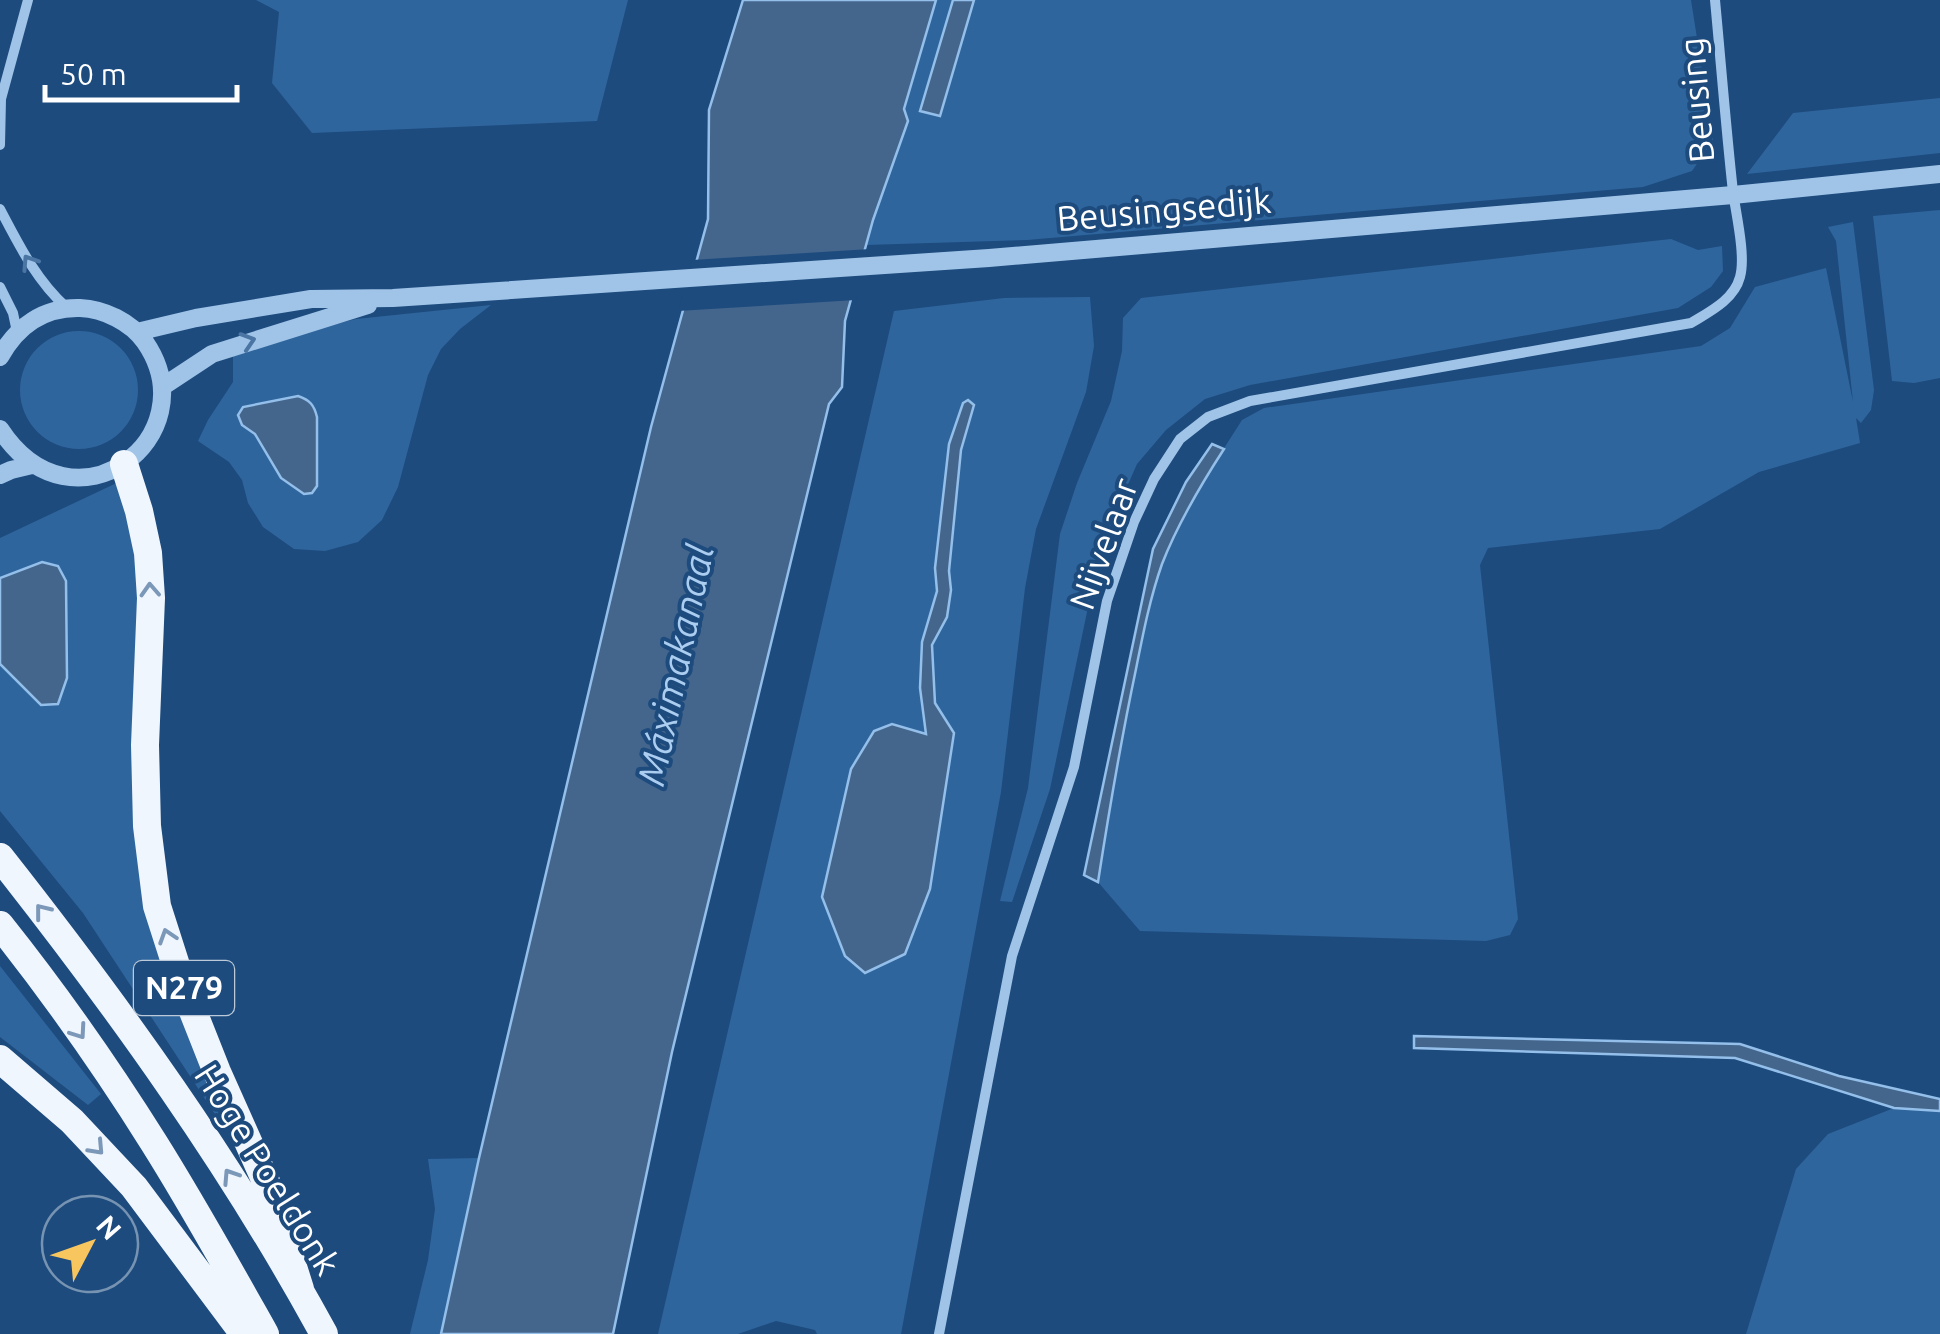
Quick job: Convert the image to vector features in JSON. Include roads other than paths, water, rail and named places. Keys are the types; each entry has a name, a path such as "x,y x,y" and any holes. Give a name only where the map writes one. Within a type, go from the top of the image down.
{"highway":[{"name":"N279","path":"124,464 148,552 151,598 146,794 158,906 181,981 268,1184 300,1289"},
{"name":"Hoge Poeldonk","path":"0,857 150,1057 270,1238 324,1334"},
{"path":"0,925 154,1143 265,1334"},
{"path":"0,1059 72,1121 134,1186 244,1334"}],"street":[{"path":"0,145 0,100 28,0"},
{"name":"Beusing","path":"1716,0 1733,195"},
{"name":"Beusingsedijk","path":"137,332 311,299 392,298 989,258 1940,174"},
{"name":"Nijvelaar","path":"939,1334 1012,956 1074,768 1107,602 1134,522 1154,479 1180,439 1208,418 1250,401 1691,323 1717,308 1731,294 1740,276 1740,235 1733,195"},
{"path":"0,209 26,259 67,308"},
{"path":"0,287 17,332"},
{"name":"Beusingsedijk","path":"162,386 212,354 392,298"},
{"path":"0,357 17,332 32,320 67,308 90,309 112,315 137,332 158,364 162,386 161,409 154,430 124,464 102,474 78,478 54,475 32,465 0,429"},
{"path":"0,475 32,465"}],"water":[{"name":"Máximakanaal","path":"743,0 936,0 904,109 908,121 873,220 845,321 842,387 829,404 672,1052 613,1334 441,1334 651,427 708,219 709,110"},
{"path":"953,0 974,0 940,116 920,111"},
{"path":"298,396 311,404 317,417 317,486 312,493 304,494 281,478 255,434 242,425 238,415 243,407"},
{"path":"968,400 974,405 961,450 949,571 951,590 947,617 932,645 935,703 954,733 930,889 905,954 865,973 845,956 822,897 851,769 874,731 892,724 926,734 920,688 922,642 937,591 935,568 949,444 963,403"},
{"path":"1212,444 1224,449 1175,534 1150,603 1098,882 1084,875 1153,549 1186,482"},
{"path":"42,562 58,566 66,581 67,678 58,704 41,705 0,664 0,578"},
{"path":"1414,1036 1740,1044 1839,1076 1940,1099 1940,1111 1894,1108 1735,1058 1414,1048"}]}
